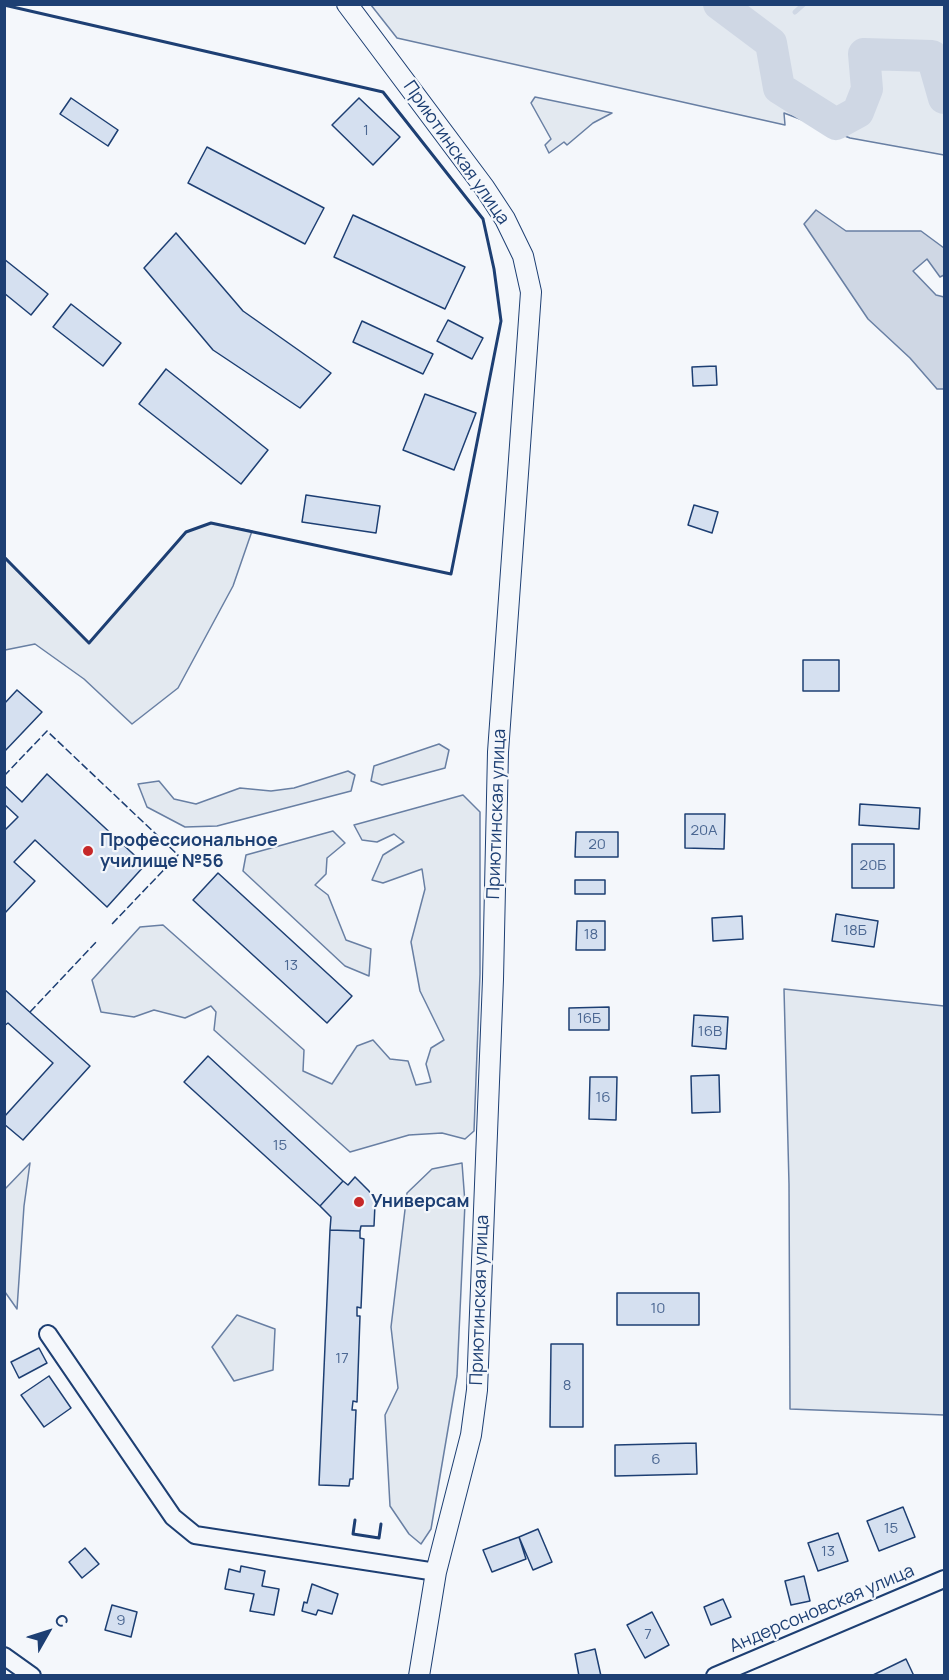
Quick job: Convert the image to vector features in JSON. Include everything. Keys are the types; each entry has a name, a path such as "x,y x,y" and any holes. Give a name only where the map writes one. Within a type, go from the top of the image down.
{"street":[{"name":"Приютинская улица","path":"347,4 484,187 505,219 523,256 531,292 498,752 493,979 477,1390 471,1435 436,1572 419,1676"},
{"path":"48,1334 172,1518 195,1536 436,1572"},
{"name":"Андерсоновская улица","path":"715,1676 945,1579"},
{"path":"4,1656 32,1676"}],"shaded area":[{"path":"371,5 944,5 944,155 850,138 784,113 785,125 397,38"},
{"path":"535,97 612,113 593,123 567,145 564,142 549,153 545,145 551,139 531,103"},
{"path":"816,210 846,231 921,231 944,248 944,275 940,277 927,259 913,271 936,295 944,297 944,389 937,389 910,358 868,319 804,224"},
{"path":"211,523 252,531 233,586 178,688 132,724 84,679 35,644 5,650 5,557 89,643 186,532"},
{"path":"439,744 449,750 445,768 382,785 371,781 374,766"},
{"path":"348,771 355,775 351,791 217,826 185,827 147,807 138,784 159,781 174,799 196,804 240,788 271,791 294,788"},
{"path":"463,795 480,812 480,974 474,1131 465,1139 442,1133 409,1135 350,1152 214,1030 216,1012 211,1006 185,1018 154,1010 134,1017 101,1012 92,980 140,927 163,925 304,1050 303,1071 332,1084 357,1046 373,1040 390,1059 408,1061 416,1085 431,1082 426,1064 431,1048 444,1040 420,991 411,942 425,889 422,869 383,883 372,880 383,855 404,842 394,834 377,842 362,840 354,825"},
{"path":"333,831 345,843 327,858 326,874 315,885 328,895 346,940 371,949 369,976 345,966 243,871 246,855"},
{"path":"784,989 944,1006 944,1415 790,1409 789,1184"},
{"path":"30,1163 24,1206 17,1309 5,1292 5,1189"},
{"path":"462,1163 465,1203 457,1376 431,1529 421,1544 409,1534 390,1506 385,1415 398,1388 391,1327 407,1193 432,1169"},
{"path":"237,1315 275,1329 273,1370 234,1381 212,1347"}],"building":[{"path":"71,98 118,130 108,146 60,114"},
{"path":"359,98 400,137 373,165 332,125"},
{"path":"207,147 324,208 305,244 188,183"},
{"path":"353,215 465,267 445,309 334,257"},
{"path":"176,233 243,311 331,373 300,408 213,350 144,268"},
{"path":"4,259 48,294 31,315 4,293"},
{"path":"71,304 121,343 103,366 53,327"},
{"path":"448,320 483,338 472,359 437,341"},
{"path":"362,321 433,354 423,374 353,342"},
{"path":"716,366 717,385 693,386 692,367"},
{"path":"166,369 268,450 241,484 139,404"},
{"path":"425,394 476,413 454,470 403,450"},
{"path":"306,495 380,506 376,533 302,522"},
{"path":"694,505 718,512 712,533 688,525"},
{"path":"803,660 839,660 839,691 803,691"},
{"path":"17,690 42,712 4,752 4,704"},
{"name":"Профессиональное училище №56","path":"47,774 145,865 107,907 35,840 14,862 35,881 4,914 4,831 18,817 4,804 4,785 22,802"},
{"path":"860,804 920,808 919,829 859,825"},
{"path":"685,814 725,814 724,849 685,848"},
{"path":"576,832 618,832 618,857 575,857"},
{"path":"852,844 894,844 894,888 852,888"},
{"path":"218,873 352,996 327,1023 193,900"},
{"path":"575,880 605,880 605,894 575,894"},
{"path":"836,914 878,921 874,947 832,941"},
{"path":"742,916 743,939 713,941 712,918"},
{"path":"577,921 605,921 605,950 576,950"},
{"path":"4,989 90,1066 23,1140 4,1124 4,1117 53,1063 8,1023 4,1026"},
{"path":"609,1007 609,1030 569,1030 569,1008"},
{"path":"694,1015 728,1017 726,1049 692,1046"},
{"path":"208,1056 343,1181 320,1206 184,1082"},
{"path":"719,1075 720,1112 692,1113 691,1076"},
{"path":"590,1077 617,1077 616,1120 589,1119"},
{"path":"355,1177 369,1191 375,1204 374,1226 361,1226 360,1231 330,1230 331,1217 320,1206 343,1181 348,1185"},
{"path":"330,1230 360,1231 360,1238 364,1239 361,1308 357,1307 357,1316 360,1316 357,1402 353,1401 352,1410 356,1410 353,1479 350,1479 349,1486 319,1485"},
{"path":"617,1293 699,1293 699,1325 617,1325"},
{"path":"551,1344 583,1344 583,1427 550,1427"},
{"path":"39,1348 47,1363 19,1378 11,1362"},
{"path":"49,1376 71,1408 44,1427 21,1395"},
{"path":"696,1443 697,1474 615,1476 615,1445"},
{"path":"903,1507 915,1537 879,1551 867,1521"},
{"path":"538,1529 552,1562 533,1570 519,1537"},
{"path":"838,1533 848,1561 818,1571 808,1543"},
{"path":"519,1537 526,1559 492,1572 483,1550"},
{"path":"85,1548 99,1564 82,1578 69,1562"},
{"path":"241,1566 265,1571 262,1586 279,1589 274,1615 250,1611 254,1594 225,1589 229,1569 240,1572"},
{"path":"804,1576 810,1601 791,1605 785,1581"},
{"path":"312,1584 338,1594 332,1614 318,1610 316,1615 302,1611 304,1602 307,1603"},
{"path":"723,1599 731,1617 711,1625 704,1607"},
{"path":"112,1605 137,1612 131,1637 105,1630"},
{"path":"652,1612 669,1645 645,1658 627,1625"},
{"path":"595,1649 601,1676 579,1676 575,1654"},
{"path":"906,1659 914,1676 871,1676"}],"waterway":[{"path":"719,4 771,43 779,88 836,124 858,112 867,89 864,54 932,56 944,98"},
{"path":"795,12 804,4"}],"fence":[{"path":"4,776 47,731 178,855 112,924"},
{"path":"30,1012 98,940"}],"wall":[{"path":"4,5 383,92 483,219 494,269 501,321 451,574 211,523 186,532 89,643 4,557"},
{"path":"355,1520 353,1534 379,1538 381,1524"}],"place":[{"name":"Профессиональное училище №56","path":"88,851"},
{"name":"Универсам","path":"359,1202"}]}
